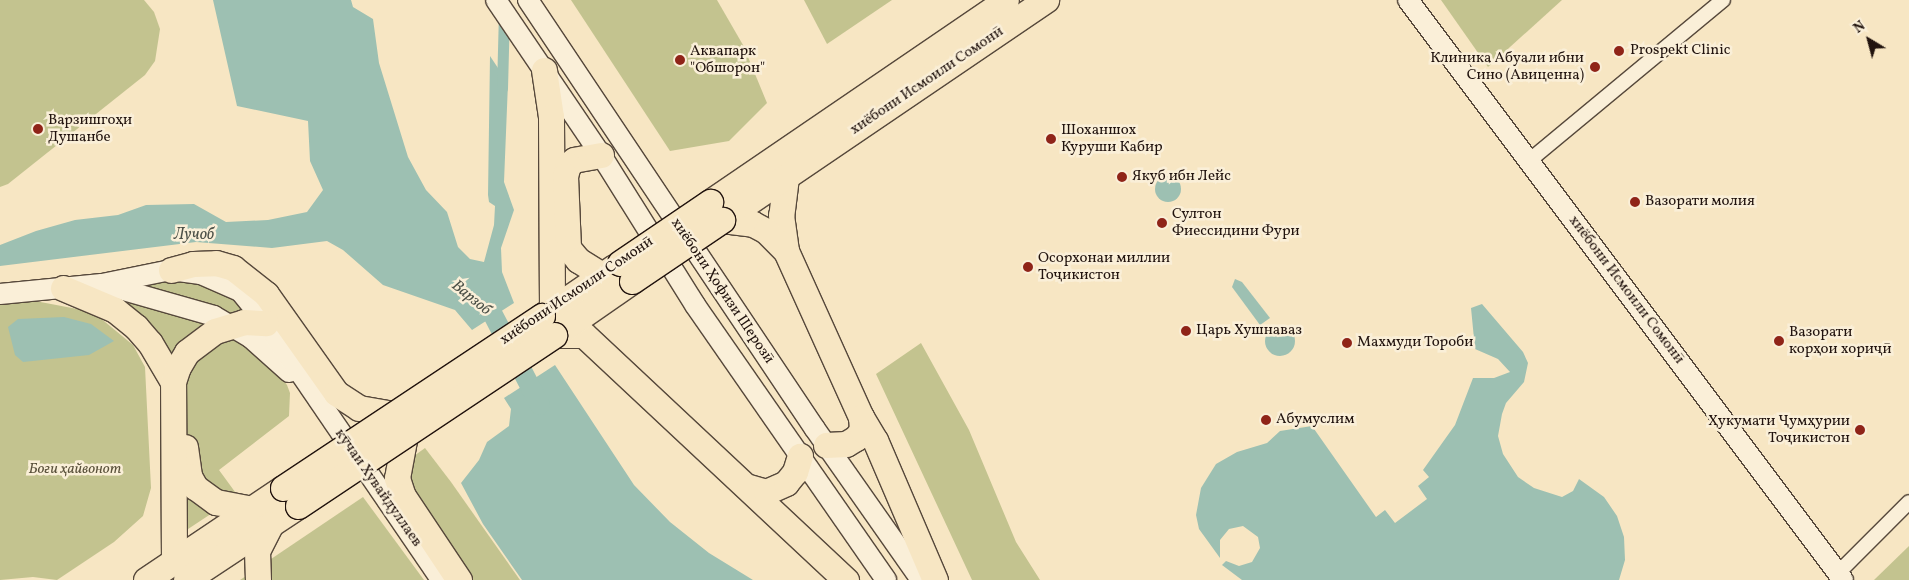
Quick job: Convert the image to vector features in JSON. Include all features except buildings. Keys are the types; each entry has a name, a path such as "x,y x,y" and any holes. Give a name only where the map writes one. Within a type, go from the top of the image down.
{"highway":[{"name":"хиёбони Исмоили Сомонӣ","path":"146,580 180,571 399,424 618,273 716,211 1006,0"},
{"name":"хиёбони Исмоили Сомонӣ","path":"716,211 786,177 1046,0"},
{"path":"544,70 551,117 549,320 584,336 749,487 846,580"},
{"path":"601,155 574,160 568,165 565,176 568,248 578,260 618,273"},
{"path":"786,177 781,216 786,251 861,417 875,440 935,580"},
{"path":"716,211 753,224 766,231 786,251"},
{"path":"171,270 193,264 216,263 233,268 266,294 336,393 348,403 399,424 397,478 403,496 445,579"},
{"name":"хиёбони Исмоили Сомонӣ","path":"549,320 591,309 618,273"},
{"path":"63,288 115,310 136,327 150,342 173,382"},
{"path":"584,336 584,325 591,309"},
{"path":"180,571 173,382 178,367 188,352 200,340 231,325 259,330"},
{"path":"258,580 255,564 262,517 216,502 195,487 185,457 184,401 188,377 195,361 212,346 227,339 259,330"},
{"path":"826,445 846,444 856,438 862,430 861,417"},
{"path":"749,487 766,492 786,483 795,472 800,456"}],"street":[{"name":"хиёбони Ҳофизи Шерозӣ","path":"496,0 601,155 694,305 886,580"},
{"name":"хиёбони Ҳофизи Шерозӣ","path":"528,0 826,445 921,580"},
{"name":"хиёбони Исмоили Сомонӣ","path":"1408,0 1841,577"},
{"path":"1529,161 1723,0"},
{"name":"кӯчаи Хувайдуллаев","path":"102,284 171,270 222,280 240,291 259,330 314,396 445,579"},
{"path":"0,294 102,284 193,307 231,325"},
{"path":"1841,577 1909,502"}],"green space":[{"name":"Варзишгоҳи Душанбе","path":"0,0 144,0 154,12 160,29 155,61 145,75 8,184 0,187"},
{"name":"Аквапарк \"Обшорон\"","path":"571,0 717,0 743,45 767,103 729,141 670,151"},
{"path":"804,0 892,0 827,44"},
{"path":"1441,0 1562,0 1488,67"},
{"path":"163,279 216,283 254,317 230,316 140,288 145,281"},
{"path":"113,295 219,325 175,361"},
{"name":"Боғи ҳайвонот","path":"30,300 93,312 133,345 145,367 151,488 143,516 114,542 57,580 33,577 0,580 0,303"},
{"path":"228,333 266,359 287,385 290,393 289,416 219,470 238,496 179,535 184,369"},
{"path":"921,343 969,430 1016,542 1040,580 972,580 876,374"},
{"path":"425,448 520,580 460,580 400,466"},
{"path":"363,497 424,580 240,580"},
{"path":"1909,546 1909,580 1874,580"}],"water":[{"name":"Лучоб","path":"213,0 351,0 353,7 373,19 379,63 408,157 426,190 447,212 458,247 470,259 484,262 494,225 495,206 489,202 488,195 490,56 508,83 504,182 514,210 501,248 502,272 514,303 472,330 455,310 383,285 343,250 327,241 272,248 196,242 0,266 0,245 36,231 75,220 118,215 146,205 194,204 226,222 268,220 307,212 323,190 310,161 308,121 237,106"},
{"path":"1168,176 1177,180 1181,189 1177,198 1168,202 1159,198 1155,189 1159,180"},
{"path":"1235,279 1242,282 1270,318 1260,325 1232,287"},
{"path":"1482,304 1523,352 1528,363 1524,382 1506,403 1502,414 1498,436 1503,454 1518,477 1534,488 1562,497 1573,491 1579,479 1604,497 1617,516 1624,537 1625,560 1619,580 1242,580 1222,565 1226,561 1239,566 1252,562 1260,548 1258,537 1243,526 1229,529 1220,540 1220,558 1199,529 1196,515 1201,488 1216,464 1237,452 1267,443 1280,431 1312,426 1376,517 1385,510 1395,523 1427,499 1418,486 1429,477 1423,470 1455,425 1473,378 1494,378 1510,372 1498,359 1475,349 1471,308"},
{"path":"64,317 91,324 114,341 89,355 23,362 15,355 8,327 18,319"},
{"path":"1280,326 1286,327 1294,335 1294,347 1286,355 1280,356 1274,355 1266,347 1265,341 1266,335 1274,327"},
{"path":"555,365 634,485 670,522 709,553 753,580 522,580 483,524 461,483 479,460 487,442 509,426 511,409 504,398"}],"waterway":[{"path":"502,88 504,14"},
{"name":"Варзоб","path":"473,298 491,311 540,405"}],"place":[{"name":"Prospekt Clinic","path":"1619,51"},
{"name":"Аквапарк \"Обшорон\"","path":"680,60"},
{"name":"Клиника Абуали ибни Сино (Авиценна)","path":"1595,67"},
{"name":"Варзишгоҳи Душанбе","path":"38,129"},
{"name":"Шоханшох Куруши Кабир","path":"1051,139"},
{"name":"Якуб ибн Лейс","path":"1122,177"},
{"name":"Вазорати молия","path":"1635,202"},
{"name":"Султон Фиессидини Фури","path":"1162,223"},
{"name":"Осорхонаи миллии Тоҷикистон","path":"1028,267"},
{"name":"Царь Хушнаваз","path":"1186,331"},
{"name":"Вазорати корҳои хориҷӣ","path":"1779,341"},
{"name":"Махмуди Тороби","path":"1347,343"},
{"name":"Абумуслим","path":"1266,420"},
{"name":"Ҳукумати Ҷумҳурии Тоҷикистон","path":"1860,430"}]}
